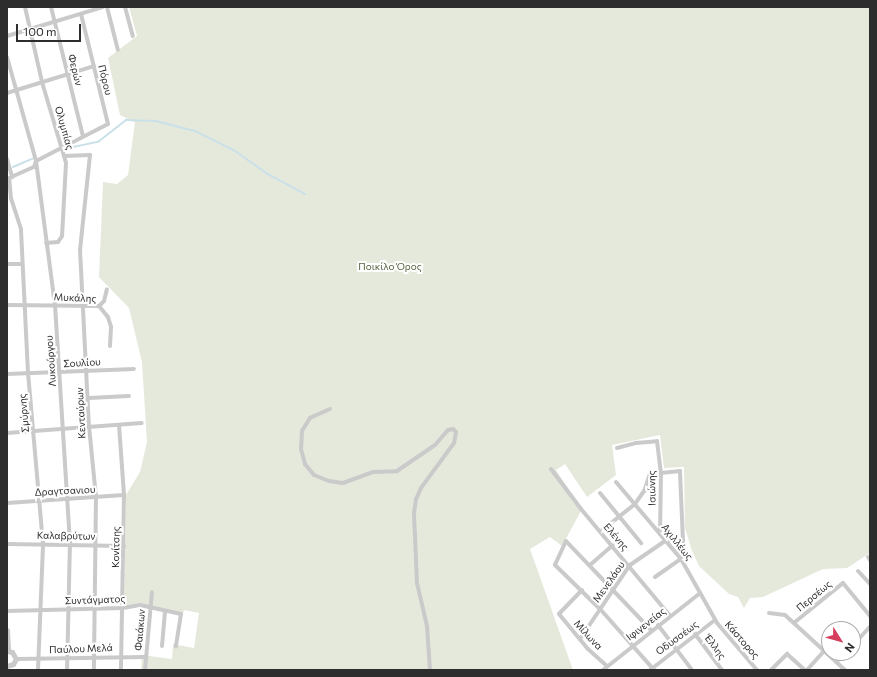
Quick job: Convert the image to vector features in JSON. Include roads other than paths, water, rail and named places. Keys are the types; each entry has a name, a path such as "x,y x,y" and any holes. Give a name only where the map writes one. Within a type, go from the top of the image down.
{"street":[{"name":"Ολυμπίας","path":"24,7 42,82 66,165 62,236 58,242 46,243"},
{"name":"Φερών","path":"51,7 83,136"},
{"path":"7,36 103,7"},
{"path":"107,7 118,50"},
{"path":"125,7 133,36"},
{"name":"Πόρου","path":"81,14 108,124 83,136"},
{"name":"Λυκούργου","path":"7,57 36,161 55,305 70,545 67,670"},
{"path":"7,93 94,66"},
{"path":"12,177 34,167 36,161 83,136"},
{"name":"Κενταύρων","path":"64,156 90,155 80,250 89,398 89,426 96,497 97,545 94,670"},
{"name":"Σμύρνης","path":"7,159 12,177 10,178 11,199 21,229 28,373 43,544 38,670"},
{"path":"7,264 22,264"},
{"path":"99,306 104,301 107,289"},
{"name":"Μυκάλης","path":"7,305 99,306 108,317 111,327 110,346"},
{"name":"Σουλίου","path":"7,374 134,369"},
{"path":"89,398 129,396"},
{"path":"330,409 310,418 302,431 301,449 305,464 314,475 329,481 343,483 374,472 397,472 435,445 448,430 453,429 456,432 454,443 421,488 416,499 414,514 417,583 427,626 430,670"},
{"path":"7,433 142,423"},
{"name":"Κονίτσης","path":"119,425 124,495 123,608 120,670"},
{"name":"Ισιώνης","path":"616,448 636,443 656,442 661,472 660,534"},
{"name":"Ελένης","path":"552,469 670,616"},
{"path":"601,531 635,504 644,491 650,474 679,470 683,541 664,541"},
{"name":"Αχιλλέως","path":"616,482 660,534 664,541 681,559 715,620"},
{"path":"600,493 641,543"},
{"name":"Δραγτσανιου","path":"7,502 68,500 124,495"},
{"path":"651,630 566,541 556,564 600,608 652,669"},
{"name":"Μενελάου","path":"580,639 630,565 664,541"},
{"name":"Καλαβρύτων","path":"7,544 124,546"},
{"path":"590,565 613,545"},
{"path":"655,577 681,559"},
{"path":"858,571 870,584"},
{"name":"Περσέως","path":"795,622 843,583 870,615"},
{"name":"Μίλωνα","path":"582,590 559,614 580,639 608,666"},
{"name":"Φαιάκων","path":"144,670 152,592"},
{"name":"Ιφιγενείας","path":"603,670 651,630 700,593"},
{"name":"Συντάγματος","path":"7,611 68,608 123,608 140,605 165,612 181,614 176,647"},
{"path":"162,646 165,612"},
{"path":"769,613 785,615 795,622 821,648"},
{"name":"Οδυσσέως","path":"652,669 676,648 715,620"},
{"name":"Κάστορος","path":"715,620 755,669"},
{"path":"658,625 692,670"},
{"path":"861,637 870,627"},
{"path":"7,630 8,651 14,654 16,659 9,668"},
{"name":"Έλλης","path":"695,634 722,670"},
{"path":"771,670 787,654 806,670 821,654"},
{"name":"Παύλου Μελά","path":"16,659 120,656 146,657"},
{"path":"836,662 845,670"}],"waterway":[{"path":"64,149 98,142 126,120 156,121 195,131 234,150 268,174 305,194"},
{"path":"13,167 32,159"}],"park label":[{"name":"Ποικίλο Όρος","path":"390,267"}]}
